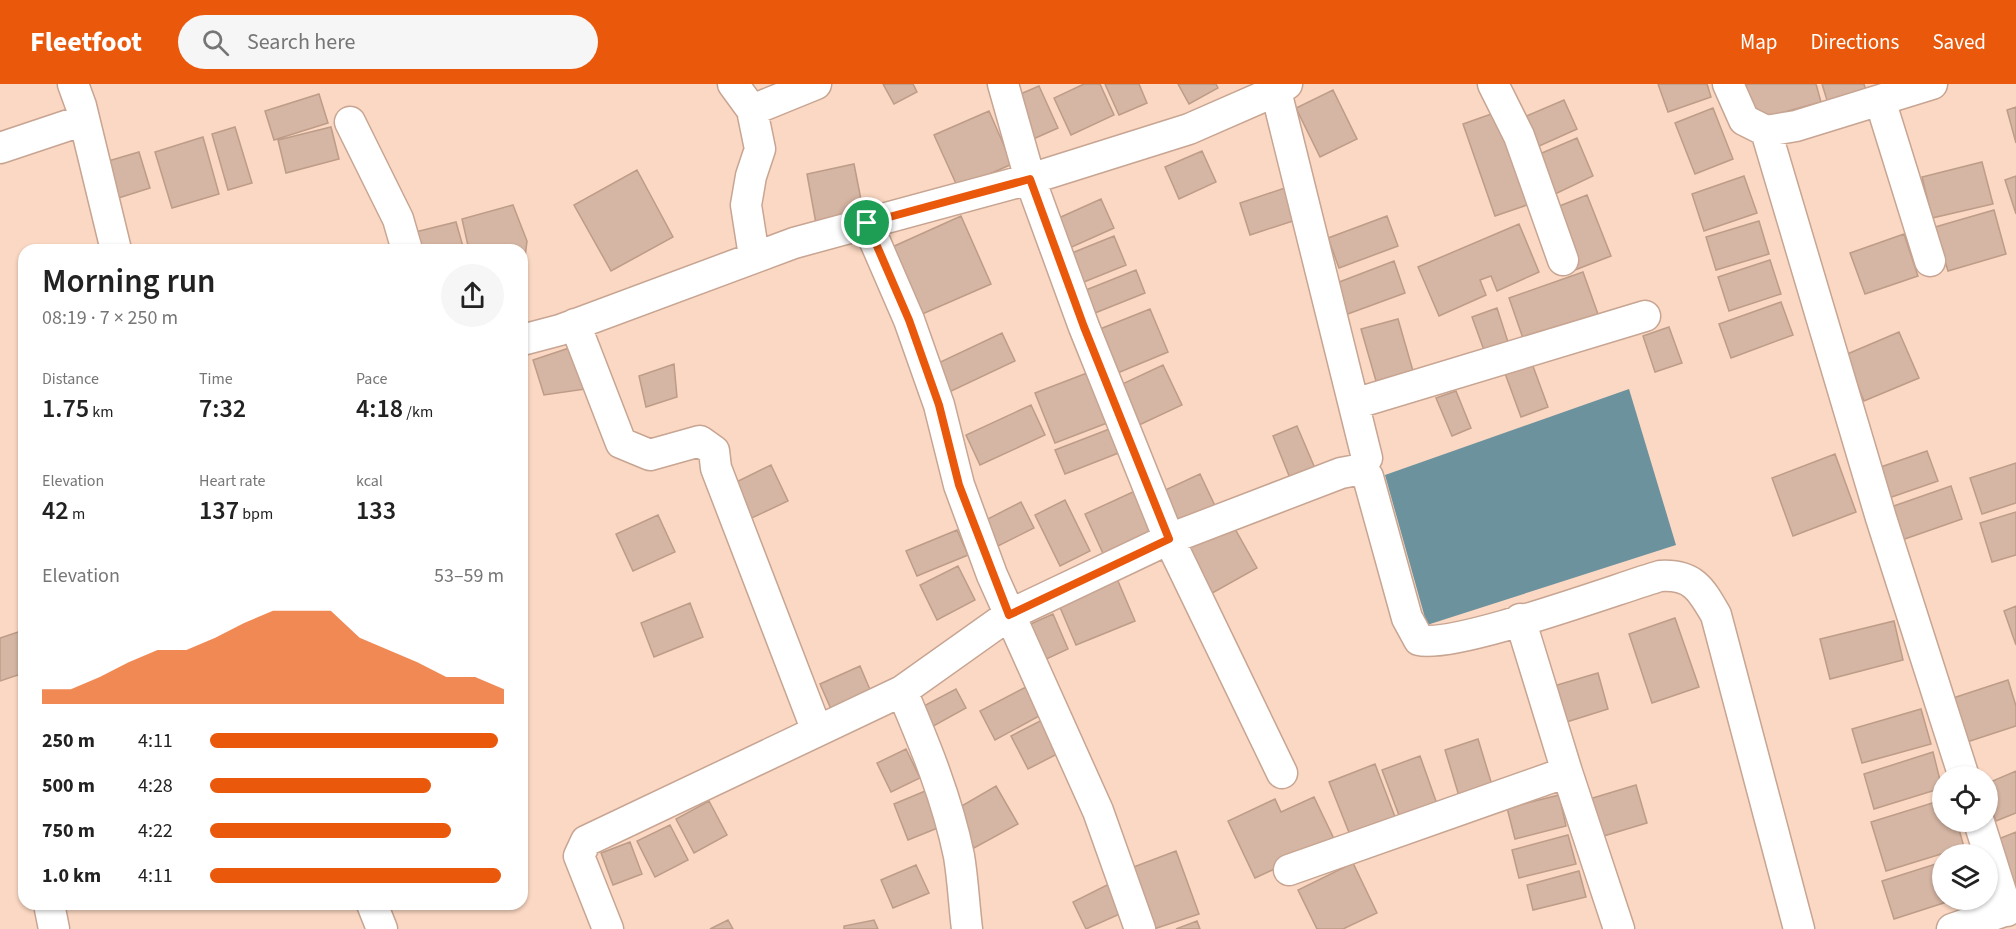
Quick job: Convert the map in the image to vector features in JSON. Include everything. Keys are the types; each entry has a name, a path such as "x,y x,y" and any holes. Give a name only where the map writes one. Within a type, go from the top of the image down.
{"street":[{"path":"73,84 115,244"},
{"path":"733,84 752,110 760,149 751,176 746,206 754,256"},
{"path":"752,110 816,84"},
{"path":"1003,84 1030,179 1084,327 1169,539 1282,773"},
{"path":"1493,84 1519,136 1563,260"},
{"path":"1728,84 1744,120 1767,131 1796,126 1932,84"},
{"path":"528,338 575,324 754,256 1030,179 1189,129 1282,88 1367,458"},
{"path":"1880,100 1930,261"},
{"path":"0,148 84,120"},
{"path":"350,122 398,219 405,244"},
{"path":"1767,131 1881,518 1960,766"},
{"path":"867,223 909,320 939,405 959,485 1009,615 1098,811 1140,929"},
{"path":"1354,404 1644,316"},
{"path":"575,324 621,443 650,455 700,441 714,451 716,468 817,731"},
{"path":"608,929 579,856 585,841 902,691 1009,615 1169,539 1341,473 1357,470 1368,477 1407,618 1419,640 1429,642 1470,634 1660,576 1678,575 1701,588 1716,615 1799,929"},
{"path":"1520,619 1619,929"},
{"path":"902,691 937,774 946,804 959,858 967,929"},
{"path":"1289,870 1567,772"},
{"path":"1952,929 2012,909 1983,832"},
{"path":"51,910 54,929"},
{"path":"374,910 382,929"}],"water":[{"path":"1629,389 1676,545 1427,625 1385,475"}],"building":[{"path":"883,84 913,84 917,92 894,104"},
{"path":"1084,84 1100,84 1114,115 1071,135 1054,98"},
{"path":"1105,84 1139,84 1147,103 1119,115"},
{"path":"1178,84 1216,84 1218,88 1189,104"},
{"path":"1658,84 1707,84 1711,97 1668,112"},
{"path":"1743,84 1816,84 1821,102 1752,121"},
{"path":"1822,84 1864,84 1869,101 1831,113"},
{"path":"1039,86 1058,128 1031,140 1011,98"},
{"path":"1333,90 1357,139 1320,157 1296,108"},
{"path":"319,94 328,123 274,140 265,111"},
{"path":"1564,100 1577,129 1537,147 1524,117"},
{"path":"2016,107 2016,143 2007,110"},
{"path":"1713,108 1733,159 1695,174 1675,123"},
{"path":"989,111 1012,164 958,188 934,135"},
{"path":"1497,112 1530,204 1495,216 1463,124"},
{"path":"235,127 252,183 228,190 212,134"},
{"path":"331,127 339,159 286,173 278,140"},
{"path":"203,137 219,194 172,208 155,152"},
{"path":"1577,138 1593,176 1553,195 1535,156"},
{"path":"1202,151 1216,182 1179,199 1165,167"},
{"path":"139,152 150,188 109,201 98,164"},
{"path":"1982,162 1993,204 1932,218 1922,177"},
{"path":"854,164 865,220 817,229 807,174"},
{"path":"637,170 673,237 611,271 574,205"},
{"path":"1744,176 1757,213 1704,231 1692,194"},
{"path":"2016,176 2016,214 2005,180"},
{"path":"1285,188 1296,220 1250,235 1240,203"},
{"path":"1587,195 1611,256 1575,270 1552,209"},
{"path":"1101,199 1114,228 1065,250 1052,221"},
{"path":"513,205 527,244 468,244 462,219"},
{"path":"1994,210 2006,254 1948,271 1935,227"},
{"path":"961,216 991,284 920,315 890,248"},
{"path":"1387,216 1398,246 1339,268 1328,238"},
{"path":"1759,221 1769,254 1716,270 1706,237"},
{"path":"456,222 462,244 410,244 407,234"},
{"path":"1519,224 1539,272 1497,291 1491,276 1480,280 1486,295 1439,316 1418,267"},
{"path":"1904,234 1918,276 1865,294 1850,253"},
{"path":"1114,236 1126,265 1079,284 1067,255"},
{"path":"1770,260 1781,294 1729,311 1718,277"},
{"path":"1394,261 1405,293 1345,315 1334,284"},
{"path":"1136,270 1145,293 1085,317 1076,294"},
{"path":"1583,272 1599,317 1525,344 1509,298"},
{"path":"1781,302 1793,335 1731,358 1719,324"},
{"path":"1497,308 1509,345 1485,353 1472,317"},
{"path":"1150,309 1168,352 1108,377 1090,333"},
{"path":"1398,319 1413,371 1376,381 1361,329"},
{"path":"1669,327 1682,363 1655,372 1643,336"},
{"path":"1899,332 1919,378 1864,401 1845,355"},
{"path":"1002,333 1015,361 947,393 934,365"},
{"path":"575,346 586,389 544,395 533,360"},
{"path":"1530,358 1548,407 1521,417 1503,368"},
{"path":"674,364 677,397 646,407 639,376"},
{"path":"1163,365 1182,405 1137,426 1118,386"},
{"path":"1087,373 1107,423 1055,443 1035,393"},
{"path":"1456,391 1471,428 1452,436 1436,398"},
{"path":"1031,405 1045,435 980,465 966,435"},
{"path":"1297,426 1317,473 1292,483 1273,436"},
{"path":"1112,428 1121,452 1065,474 1055,450"},
{"path":"1927,451 1938,481 1883,500 1872,470"},
{"path":"1835,454 1856,512 1793,536 1772,478"},
{"path":"2016,463 2016,503 1982,514 1970,478"},
{"path":"771,465 788,501 741,523 724,488"},
{"path":"1200,474 1216,508 1180,525 1163,491"},
{"path":"1951,486 1962,519 1899,541 1888,508"},
{"path":"1135,491 1156,537 1106,560 1085,514"},
{"path":"1065,500 1090,551 1060,566 1035,515"},
{"path":"1021,502 1034,528 990,550 978,524"},
{"path":"2016,512 2016,555 1992,562 1980,523"},
{"path":"658,515 675,552 633,571 616,534"},
{"path":"1230,520 1257,568 1207,596 1179,549"},
{"path":"957,530 968,555 917,576 906,551"},
{"path":"958,566 975,600 937,620 920,585"},
{"path":"1115,574 1135,621 1076,645 1056,598"},
{"path":"690,603 703,637 654,657 641,623"},
{"path":"2016,606 2016,645 2004,611"},
{"path":"1053,614 1068,649 1040,662 1024,627"},
{"path":"1675,618 1699,687 1652,703 1629,634"},
{"path":"1894,621 1903,660 1830,679 1820,639"},
{"path":"18,632 18,675 0,681 0,638"},
{"path":"860,666 874,699 834,716 820,684"},
{"path":"1598,673 1608,709 1557,725 1547,688"},
{"path":"2008,680 2016,706 2016,726 1967,742 1953,698"},
{"path":"1026,687 1041,715 995,740 980,711"},
{"path":"956,689 966,708 928,729 918,709"},
{"path":"1921,709 1931,744 1862,763 1852,729"},
{"path":"1046,718 1063,751 1028,769 1011,736"},
{"path":"1478,739 1492,785 1459,796 1445,750"},
{"path":"906,749 920,778 891,792 877,763"},
{"path":"1933,752 1936,766 1932,766 1932,791 1874,809 1864,774"},
{"path":"1420,756 1437,804 1400,818 1382,770"},
{"path":"1375,764 1397,822 1352,840 1329,782"},
{"path":"2016,771 2016,813 1998,820 1998,779"},
{"path":"1636,785 1647,823 1597,838 1586,800"},
{"path":"996,786 1018,824 974,848 953,811"},
{"path":"930,789 945,825 908,840 894,804"},
{"path":"1559,795 1566,826 1515,839 1507,808"},
{"path":"1314,797 1335,841 1255,878 1228,821 1275,799 1281,812"},
{"path":"709,801 727,835 694,853 676,819"},
{"path":"1932,803 1932,832 1960,832 1963,844 1932,844 1932,857 1886,871 1871,822"},
{"path":"670,825 688,860 655,877 637,841"},
{"path":"2016,832 2016,891 1998,844 1996,840"},
{"path":"1568,835 1576,864 1519,878 1512,850"},
{"path":"630,842 642,874 613,885 601,853"},
{"path":"1176,851 1199,914 1154,929 1131,868"},
{"path":"1353,863 1377,913 1343,929 1317,929 1298,890"},
{"path":"916,865 929,893 893,908 881,880"},
{"path":"1932,865 1932,907 1894,919 1882,881"},
{"path":"1579,871 1586,897 1533,910 1527,885"},
{"path":"1115,881 1129,910 1086,929 1073,902"},
{"path":"728,920 733,929 710,929"},
{"path":"874,920 878,929 844,929 844,926"},
{"path":"1197,921 1200,929 1176,929"}],"route":[{"path":"1030,179 1084,327 1169,539 1009,615 959,485 939,405 909,320 867,223 1030,179"}]}
